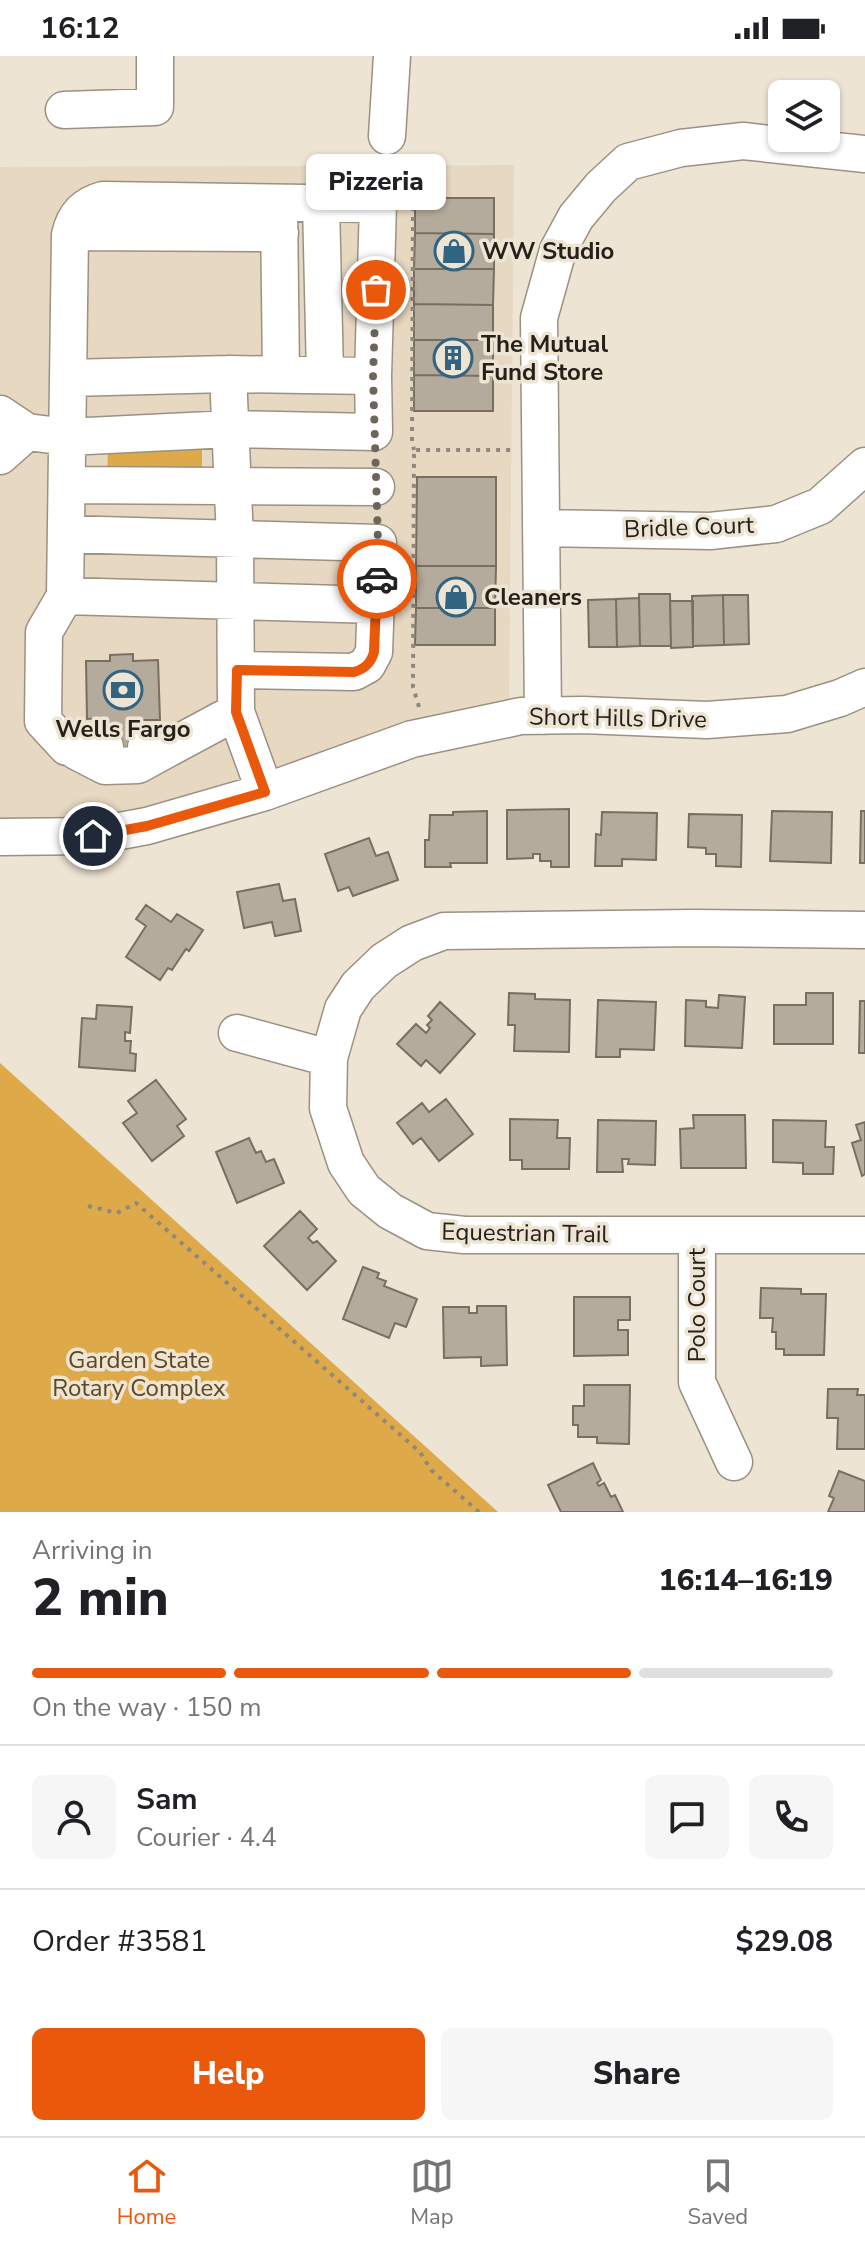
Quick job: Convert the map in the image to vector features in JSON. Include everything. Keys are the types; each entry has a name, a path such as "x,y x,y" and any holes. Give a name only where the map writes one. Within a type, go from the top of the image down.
{"street":[{"path":"64,110 155,107 155,56"},
{"path":"387,136 392,56"},
{"path":"543,716 539,318 558,250 576,217 601,187 628,162 681,148 743,141 865,154"},
{"path":"138,747 138,765 105,766 67,747 43,721 44,632 65,596 68,362 81,232 80,212 103,200 280,218 321,203 378,204 373,376 378,543 372,659 361,670 354,672 237,670"},
{"path":"321,203 325,375"},
{"path":"280,218 281,374"},
{"path":"68,362 228,374 373,376"},
{"path":"228,374 235,539 236,712 265,792"},
{"path":"0,456 14,423 67,437 230,429 374,432"},
{"name":"Bridle Court","path":"541,528 710,531 776,524 820,506 865,466"},
{"path":"67,485 376,487"},
{"path":"66,534 378,543"},
{"path":"65,596 376,605"},
{"name":"Short Hills Drive","path":"0,837 93,836 147,826 265,792 412,739 521,716 707,720 787,714 865,687"},
{"path":"67,747 138,747 236,712"},
{"name":"Equestrian Trail","path":"865,930 679,928 444,931 412,943 384,961 358,986 343,1009 329,1058 328,1108 346,1163 364,1190 390,1211 427,1231 464,1235 865,1235"},
{"path":"237,1033 329,1058"},
{"name":"Polo Court","path":"697,1236 697,1382 734,1462"}],"path":[{"path":"378,204 413,204 413,687 428,736"},
{"path":"414,450 540,450"},
{"path":"88,1206 117,1213 136,1203 420,1452 431,1470 479,1512"}],"shaded area":[{"path":"514,165 509,718 265,792 0,837 0,167"}],"green space":[{"path":"108,433 202,433 202,494 107,494"},
{"name":"Garden State Rotary Complex","path":"0,1063 498,1512 0,1512"}],"building":[{"path":"415,198 494,198 494,234 415,233"},
{"name":"WW Studio","path":"415,233 494,234 494,269 414,269"},
{"path":"414,269 494,269 493,305 414,304"},
{"path":"414,304 493,305 493,340 414,340"},
{"name":"The Mutual Fund Store","path":"414,340 493,340 493,376 414,375"},
{"path":"414,375 493,376 493,411 414,411"},
{"path":"417,477 496,477 496,566 416,566"},
{"name":"Cleaners","path":"416,566 496,566 495,608 416,608"},
{"path":"639,594 670,594 671,646 640,646"},
{"path":"723,595 748,595 749,644 724,645"},
{"path":"723,595 724,645 693,646 692,596"},
{"path":"639,598 640,646 617,647 616,599"},
{"path":"616,599 617,647 589,647 588,600"},
{"path":"670,601 693,601 693,647 671,648"},
{"path":"416,608 495,608 495,645 415,645"},
{"name":"Wells Fargo","path":"133,654 133,661 158,660 160,720 140,720 140,749 105,750 105,718 87,719 86,661 110,661 110,655"},
{"path":"569,809 569,867 551,867 551,861 540,861 540,854 533,854 533,858 507,859 507,810"},
{"path":"487,811 487,863 425,867 425,840 429,840 430,815"},
{"path":"772,811 832,812 831,863 770,861"},
{"path":"861,811 865,811 865,863 860,863"},
{"path":"602,812 657,813 656,860 622,859 622,866 595,866 596,834 601,835"},
{"path":"689,814 742,815 741,867 716,866 716,854 706,854 706,848 688,847"},
{"path":"369,838 376,856 388,852 398,880 353,896 349,887 338,891 325,854"},
{"path":"279,884 283,901 295,899 301,931 275,936 272,922 244,928 237,892"},
{"path":"146,905 171,922 177,914 203,930 189,951 186,949 172,970 168,968 160,980 126,957 146,926 136,919"},
{"path":"509,993 535,994 535,999 570,1000 569,1052 514,1051 515,1025 508,1025"},
{"path":"806,993 833,993 833,1044 774,1044 774,1005 806,1005"},
{"path":"719,995 745,997 742,1048 685,1046 686,1000 706,1001 706,1007 718,1008"},
{"path":"598,1000 656,1002 654,1050 620,1049 620,1057 596,1057"},
{"path":"860,1001 865,1001 865,1053 859,1053"},
{"path":"440,1002 475,1034 440,1073 426,1060 421,1066 397,1044 416,1024 426,1033 430,1028 427,1025 432,1020 428,1016"},
{"path":"97,1005 132,1007 130,1033 125,1032 125,1041 131,1041 130,1053 136,1054 135,1071 79,1067 82,1018 96,1019"},
{"path":"156,1080 186,1119 177,1126 184,1136 152,1161 123,1123 137,1113 128,1101"},
{"path":"446,1099 473,1134 439,1161 421,1138 413,1144 397,1123 422,1103 429,1112"},
{"path":"693,1115 745,1115 746,1168 681,1168 680,1129 694,1128"},
{"path":"510,1119 558,1120 557,1138 570,1138 569,1169 522,1169 522,1160 510,1160"},
{"path":"598,1120 656,1121 655,1165 628,1164 629,1159 622,1159 623,1172 597,1172"},
{"path":"773,1120 826,1121 825,1147 834,1147 833,1174 803,1174 803,1163 773,1162"},
{"path":"865,1122 865,1174 862,1176 852,1143 861,1140 856,1125"},
{"path":"249,1138 256,1153 261,1151 266,1162 274,1159 284,1183 237,1203 216,1152"},
{"path":"300,1211 317,1229 308,1238 313,1243 317,1241 336,1261 307,1290 264,1246"},
{"path":"363,1267 379,1273 377,1278 386,1281 384,1286 417,1299 406,1327 395,1323 389,1338 343,1319"},
{"path":"761,1288 801,1289 801,1294 826,1294 824,1355 784,1355 784,1349 776,1349 773,1318 760,1318"},
{"path":"574,1297 630,1297 630,1320 618,1320 618,1330 628,1330 628,1355 574,1356"},
{"path":"477,1306 506,1306 507,1365 481,1366 481,1357 444,1358 443,1307 469,1307 469,1313 477,1313"},
{"path":"584,1385 630,1385 629,1444 597,1443 597,1437 578,1437 578,1425 573,1425 573,1406 584,1406"},
{"path":"828,1389 858,1389 857,1395 865,1395 865,1449 837,1449 838,1418 827,1418"},
{"path":"593,1463 601,1480 597,1483 599,1486 604,1483 611,1497 615,1495 623,1512 561,1512 548,1485"},
{"path":"839,1471 865,1481 865,1512 828,1512 834,1498 829,1496"}],"way so far":[{"path":"376,290 373,376 377,579"}],"place":[{"name":"WW Studio","path":"454,251"},
{"name":"Pizzeria","path":"376,290"},
{"name":"The Mutual Fund Store","path":"453,358"},
{"name":"Cleaners","path":"456,597"},
{"name":"Wells Fargo","path":"123,690"}],"route":[{"path":"93,836 147,826 265,792 236,712 237,670 361,670 372,659 374,652 377,579"}]}
